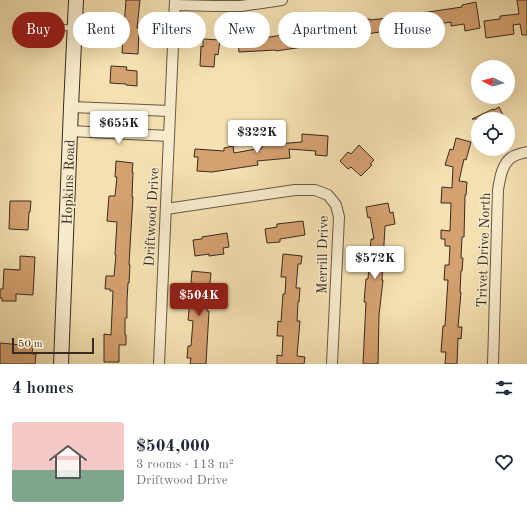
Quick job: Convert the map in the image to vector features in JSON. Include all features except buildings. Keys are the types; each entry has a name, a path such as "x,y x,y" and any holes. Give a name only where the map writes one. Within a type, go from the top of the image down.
{"street":[{"name":"Hopkins Road","path":"75,12 76,0"},
{"path":"175,3 241,6 282,0"},
{"name":"Driftwood Drive","path":"159,364 175,3"},
{"name":"Hopkins Road","path":"61,364 73,48"},
{"path":"71,107 170,111"},
{"path":"70,132 169,136"},
{"name":"Trivet Drive North","path":"493,364 498,190 502,171 507,162 513,156 527,152"},
{"name":"Merrill Drive","path":"166,209 295,190 315,190 328,195 336,205 339,217 332,364"}]}
